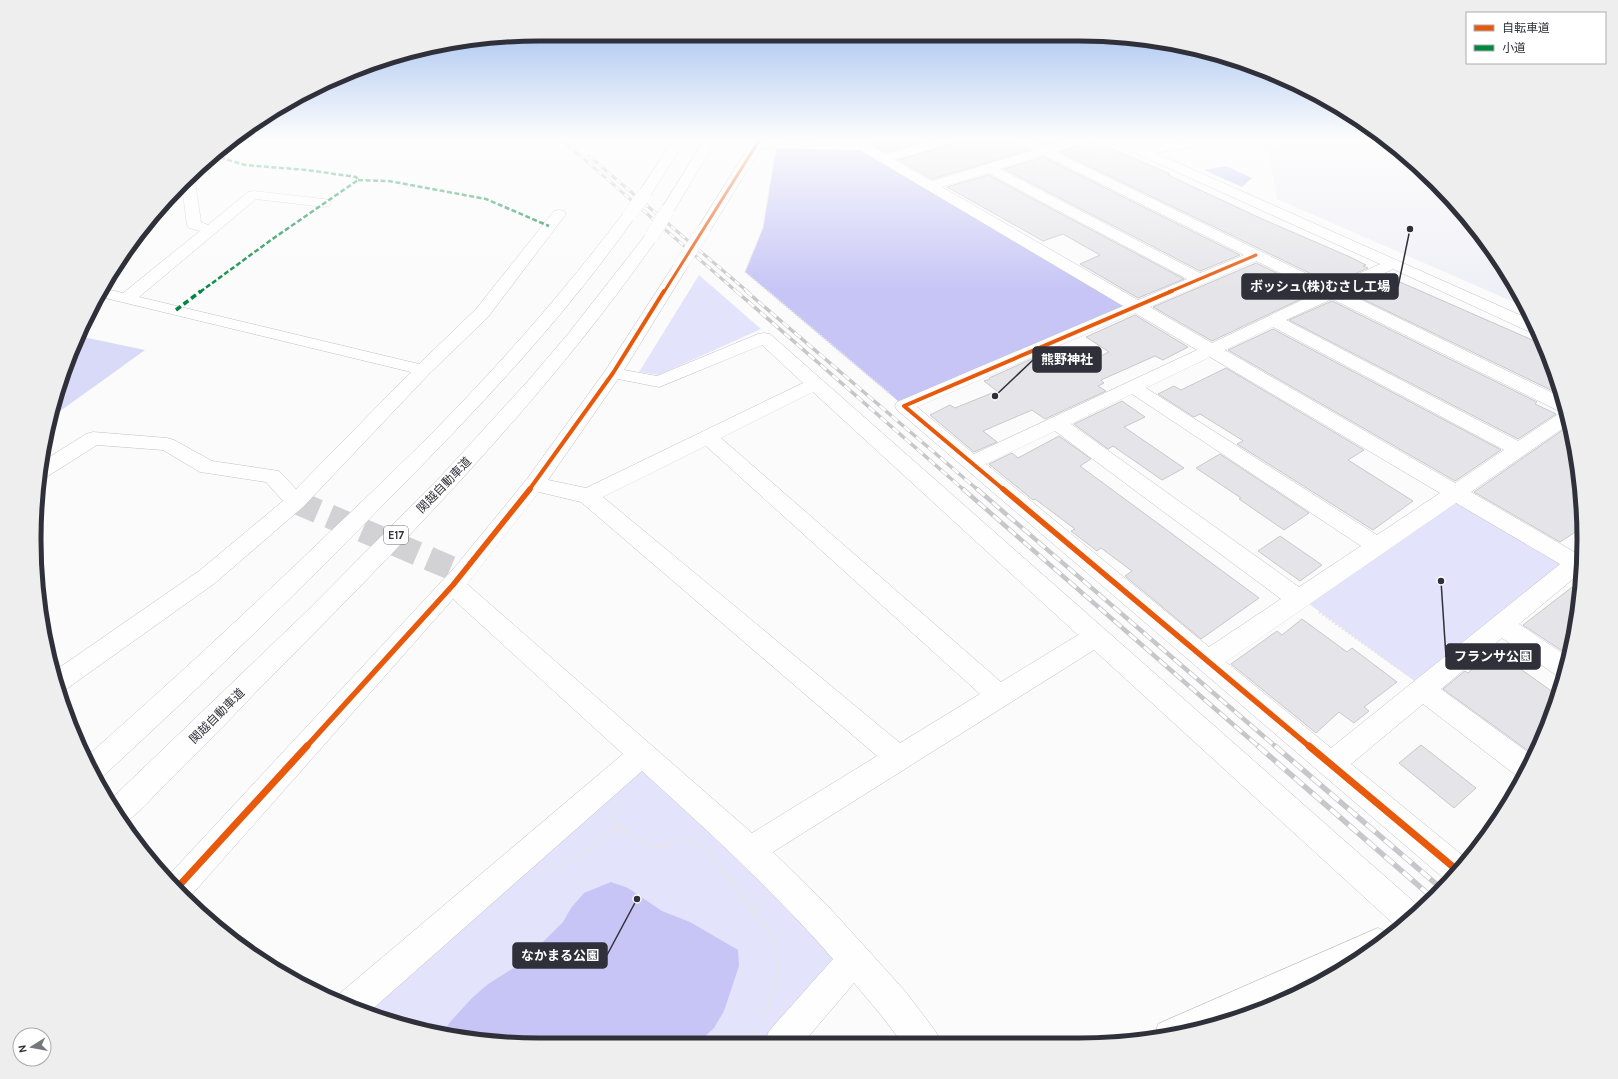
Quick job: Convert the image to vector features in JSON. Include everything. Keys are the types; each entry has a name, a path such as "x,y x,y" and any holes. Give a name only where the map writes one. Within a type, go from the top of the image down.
{"main road":[{"path":"189,189 194,225 210,230"},
{"path":"95,765 140,726 313,563 433,443 519,352 583,277 648,189"},
{"name":"関越自動車道","path":"120,809 182,751 357,576 477,451 558,358 618,283 652,236 680,189"},
{"path":"180,884 453,585 534,484 613,373 730,189"},
{"path":"937,189 1456,493 1576,561"},
{"path":"1029,189 1199,279"},
{"path":"1123,189 1558,403"},
{"path":"1225,189 1528,325"},
{"path":"126,299 253,195 324,203"},
{"path":"61,679 207,577 296,502 423,370 482,313 559,214"},
{"path":"1256,255 904,406 1454,867"},
{"path":"972,464 1392,264"},
{"path":"106,294 423,370"},
{"path":"1273,320 1519,450"},
{"path":"613,373 659,382 764,338 1406,915"},
{"path":"588,496 815,384"},
{"path":"1133,387 1378,546"},
{"path":"1208,661 1562,420"},
{"path":"1057,423 1300,599"},
{"path":"708,437 999,696"},
{"path":"46,468 93,438 167,444 207,468 272,476 296,502"},
{"path":"534,484 588,496 899,758"},
{"path":"1331,764 1501,625 1576,566"},
{"path":"453,585 750,850 816,916 893,1003 919,1038"},
{"path":"1501,625 1561,665"},
{"path":"750,850 1096,636"},
{"path":"1423,689 1524,764"},
{"path":"355,1002 642,754"},
{"path":"1225,1016 1350,957"},
{"path":"785,1038 854,959"}],"path":[{"path":"769,189 763,228 745,272 904,406"},
{"path":"1076,189 1567,440"},
{"path":"1177,189 1545,365"},
{"path":"1300,599 1423,689"},
{"path":"541,874 575,859 619,827 638,840 658,847 686,839 707,850 771,934 778,968 770,1007"}],"shaded area":[{"path":"769,189 937,189 1137,306 904,406 745,272 763,228"},
{"path":"1275,189 1433,189 1474,236 1493,263 1518,304 1277,199"},
{"path":"699,275 761,329 659,375 639,372"},
{"path":"84,337 145,350 57,413 67,379"},
{"path":"1456,493 1576,563 1424,688 1301,598"},
{"path":"642,754 854,959 785,1038 507,1037 474,1034 410,1021 379,1012 355,1002"},
{"path":"611,882 628,888 662,911 690,922 738,950 739,966 724,1011 714,1028 703,1038 507,1037 474,1034 445,1029 472,998 488,984 523,962 563,922 571,908 584,893"}],"building":[{"path":"951,189 1015,189 1184,279 1138,298 1080,264 1100,255 1063,234 1043,241"},
{"path":"1043,189 1108,189 1240,255 1200,271"},
{"path":"1137,189 1199,189 1350,257 1366,265 1363,266 1368,268 1332,284"},
{"path":"1256,263 1316,292 1212,341 1153,307"},
{"path":"1384,275 1536,342 1554,390 1553,391 1348,292"},
{"path":"1332,301 1537,402 1535,404 1556,414 1518,439 1289,320"},
{"path":"1135,315 1188,347 1163,360 1155,356 1101,380 1104,383 1098,386 1106,391 1045,419 1032,410 983,431 997,442 974,452 930,415 950,405 955,408 997,391 984,381 1043,354 1069,371 1109,352 1086,337"},
{"path":"1273,329 1501,450 1455,481 1228,350"},
{"path":"1226,368 1364,450 1348,460 1413,501 1373,530 1237,444 1243,441 1242,440 1200,414 1194,417 1158,394 1174,386 1181,390"},
{"path":"1122,401 1145,417 1124,427 1184,468 1162,480 1113,446 1108,449 1074,424"},
{"path":"1564,429 1573,474 1577,531 1560,542 1474,492"},
{"path":"1059,436 1091,459 1080,466 1259,598 1201,639 1125,576 1132,571 1101,548 1097,551 1071,531 1075,529 1035,499 1033,500 989,464 1012,453 1018,458"},
{"path":"1220,454 1309,513 1284,530 1239,499 1241,498 1196,468"},
{"path":"1280,536 1322,565 1300,581 1258,551"},
{"path":"1575,585 1573,605 1564,652 1523,625"},
{"path":"1302,619 1347,652 1352,648 1397,682 1364,707 1369,711 1354,723 1339,712 1316,733 1231,664 1277,631 1282,635"},
{"path":"1494,650 1553,692 1530,752 1443,689 1465,671 1468,673"},
{"path":"1421,745 1476,788 1454,808 1399,763"}],"tunnel":[{"path":"296,502 463,573"}],"railway":[{"path":"619,189 737,292"},
{"path":"628,189 748,292"},
{"path":"736,291 964,490"},
{"path":"746,291 978,490"},
{"path":"963,489 1259,747"},
{"path":"977,489 1276,747"},
{"path":"1258,746 1429,894"},
{"path":"1275,746 1437,885"}],"marked path":[{"path":"176,310 271,240 344,189"},
{"path":"434,189 486,199 549,226"}],"cycle path":[{"path":"180,884 453,585 534,484 613,373 728,189"},
{"path":"1256,255 904,406 1454,867"}],"place":[{"name":"ボッシュ(株)むさし工場","path":"1410,229"},
{"name":"熊野神社","path":"995,396"},
{"name":"フランサ公園","path":"1441,581"},
{"name":"なかまる公園","path":"637,899"}]}
